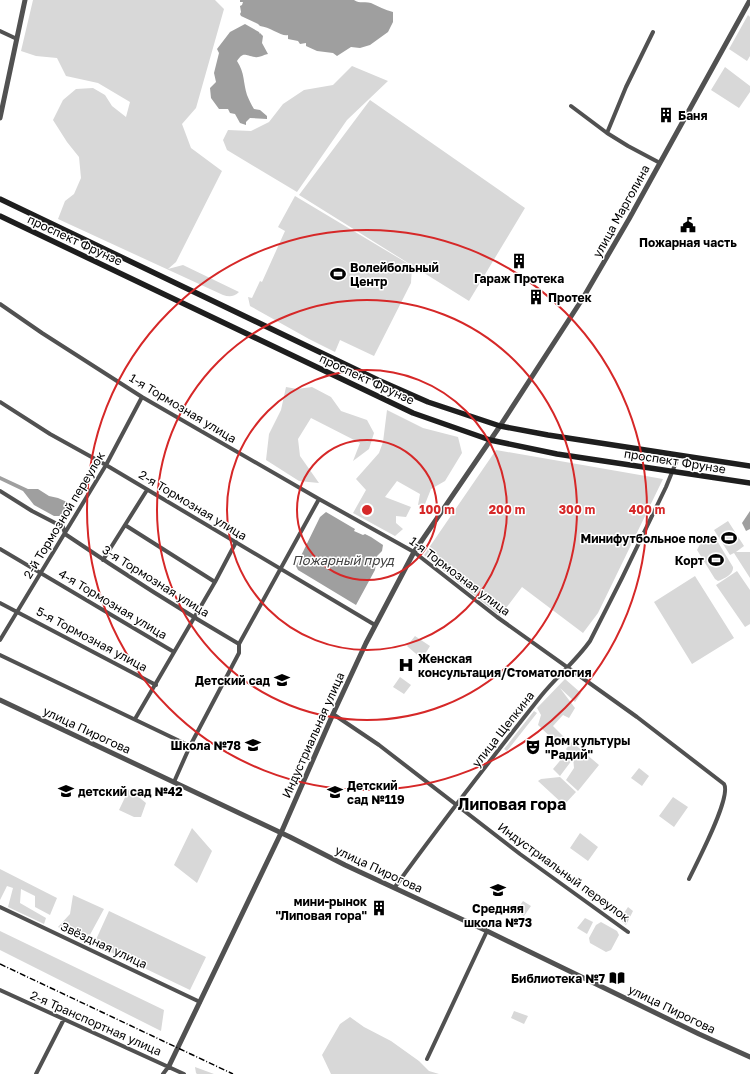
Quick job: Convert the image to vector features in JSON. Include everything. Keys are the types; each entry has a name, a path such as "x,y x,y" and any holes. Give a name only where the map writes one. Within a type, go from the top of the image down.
{"main road":[{"name":"проспект Фрунзе","path":"0,199 378,380 428,402 500,426 548,435 750,466"},
{"name":"проспект Фрунзе","path":"0,216 413,413 490,440 557,454 750,483"}],"street":[{"path":"0,118 25,0"},
{"name":"улица Марголина","path":"500,426 583,298 750,0"},
{"path":"0,31 17,39"},
{"path":"607,133 626,87 653,32"},
{"path":"571,106 607,133 660,163"},
{"name":"1-я Тормозная улица","path":"0,304 42,333 142,397 414,552 496,617 637,717 724,784 726,787 722,808 689,879"},
{"name":"2-й Тормозной переулок","path":"0,640 42,574 106,465 142,397"},
{"name":"2-я Тормозная улица","path":"1,405 106,465 375,625"},
{"name":"Индустриальная улица","path":"169,1066 281,833 333,714 375,625 414,552 500,426"},
{"name":"улица Щепкина","path":"395,887 456,804 543,694 590,641 673,472 679,455"},
{"path":"103,560 147,490"},
{"name":"3-я Тормозная улица","path":"0,492 32,511 58,523 63,527 65,534 103,560 194,618 239,644"},
{"path":"174,782 190,746 239,653 239,644 319,499"},
{"path":"125,525 215,582"},
{"path":"136,719 215,582 236,542"},
{"name":"4-я Тормозная улица","path":"0,549 174,652"},
{"name":"5-я Тормозная улица","path":"0,603 156,684"},
{"path":"0,655 190,746"},
{"name":"улица Пирогова","path":"0,700 281,833 345,865 395,887 705,1037 750,1057"},
{"name":"Индустриальный переулок","path":"333,714 379,745 548,875 628,932"},
{"name":"Звёздная улица","path":"0,907 200,1002"},
{"path":"427,1059 487,931"},
{"name":"2-я Транспортная улица","path":"0,990 184,1074"},
{"path":"36,1074 64,1019"},
{"path":"164,1074 169,1066"}],"shaded area":[{"path":"33,0 215,0 224,9 196,108 182,124 191,148 222,171 176,262 168,269 183,265 239,292 237,294 231,296 223,295 58,219 65,201 74,194 81,178 79,157 53,120 63,100 76,89 93,88 105,95 112,106 126,117 130,102 98,83 66,76 57,58 36,56 21,51"},
{"path":"748,15 750,17 750,56 747,61 729,49"},
{"path":"352,66 388,81 347,120 297,192 227,150 223,140 228,130 251,131 269,122 283,104 304,90 333,85"},
{"path":"725,67 750,86 750,92 739,108 711,90"},
{"path":"370,100 525,208 469,301 299,195"},
{"name":"Волейбольный Центр","path":"295,196 412,266 411,283 374,356 340,340 335,352 250,306 248,297 252,298 260,281 262,282 285,231 278,227"},
{"path":"286,387 297,389 312,387 331,397 341,411 367,420 374,433 369,449 353,461 360,443 311,418 298,439 300,456 319,483 299,481 266,460 269,434 281,410"},
{"path":"387,410 423,428 458,437 462,453 445,481 431,489 425,504 418,505 420,494 397,481 385,497 411,507 406,517 396,516 396,523 403,529 395,536 353,513 366,490 356,479 379,453 383,442"},
{"path":"496,450 663,479 598,613 583,633 522,587 500,616 424,555"},
{"name":"Минифутбольное поле","path":"728,521 744,546 736,552 750,552 750,578 734,553 730,555 714,530"},
{"name":"Корт","path":"709,538 716,539 733,567 732,572 726,578 718,581 715,579 697,550 700,544"},
{"path":"737,571 750,590 750,624 745,627 716,585"},
{"path":"695,576 734,638 692,664 654,602"},
{"path":"415,636 430,646 422,659 407,646"},
{"path":"400,677 411,685 404,694 393,687"},
{"path":"565,679 581,693 575,702 560,688 575,708 569,718 563,715 553,726 565,738 560,746 538,725 541,715 537,708"},
{"path":"534,711 537,713 507,751 504,749"},
{"path":"572,742 599,765 578,791 566,780 574,768 573,757 566,749"},
{"path":"568,755 572,760 560,776 553,769 564,756"},
{"path":"639,768 649,776 642,786 631,778"},
{"path":"560,777 576,792 564,805 538,781 541,779"},
{"path":"129,789 146,803 141,817 134,817 119,810"},
{"path":"673,797 688,807 674,827 659,816"},
{"path":"192,828 212,851 197,883 174,865"},
{"path":"580,833 598,847 588,861 570,848"},
{"path":"0,869 57,898 50,915 35,907 35,896 21,889 20,903 46,918 44,924 8,907 13,888 7,886 0,900"},
{"path":"73,895 104,909 86,942 58,927 70,914"},
{"path":"523,901 531,906 524,916 516,911"},
{"path":"628,907 633,911 626,925 620,919"},
{"path":"109,911 206,957 190,990 94,944"},
{"path":"585,918 593,922 587,934 577,928"},
{"path":"601,922 617,931 619,935 611,950 606,952 590,943 589,938 596,925"},
{"path":"0,931 164,1010 161,1031 0,950"},
{"path":"514,1011 528,1016 524,1024 511,1018"},
{"path":"350,1017 364,1027 391,1041 419,1061 429,1071 439,1074 331,1074 322,1055 340,1024"},
{"path":"195,1067 214,1074 197,1074"}],"water":[{"path":"240,0 354,0 358,2 371,3 393,12 393,22 388,32 370,45 360,48 351,47 337,56 333,53 317,51 306,46 306,43 300,44 298,41 288,39 288,35 282,35 241,16 240,6 243,2 240,2"},
{"path":"245,24 263,36 262,43 268,54 260,57 243,55 237,61 243,74 247,95 254,109 260,110 267,116 267,119 250,118 246,122 246,125 240,123 235,114 230,113 228,109 219,109 211,98 210,88 216,82 214,73 219,53 217,49 230,32"},
{"path":"0,476 28,489 38,489 49,496 67,502 66,510 61,516 54,516 34,505 23,491 0,480"},
{"path":"750,511 750,529 746,531 742,523"},
{"name":"Пожарный пруд","path":"326,512 355,529 354,531 363,535 365,534 383,545 382,551 377,556 375,570 356,605 298,570 296,566 320,517"}],"railway":[{"path":"0,964 233,1074"}],"place":[{"name":"Баня","path":"666,115"},
{"name":"Пожарная часть","path":"688,225"},
{"name":"Гараж Протека","path":"519,261"},
{"name":"Волейбольный Центр","path":"338,274"},
{"name":"Протек","path":"536,297"},
{"name":"Минифутбольное поле","path":"729,538"},
{"name":"Корт","path":"716,560"},
{"name":"Женская консультация/Стоматология","path":"406,665"},
{"name":"Детский сад","path":"282,680"},
{"name":"Школа №78","path":"253,745"},
{"name":"Дом культуры \"Радий\"","path":"533,747"},
{"name":"детский сад №42","path":"66,791"},
{"name":"Детский сад №119","path":"335,792"},
{"name":"Средняя школа №73","path":"498,890"},
{"name":"мини-рынок \"Липовая гора\"","path":"379,908"},
{"name":"Библиотека №7","path":"617,978"}],"district":[{"name":"Липовая гора","path":"512,804"}]}
